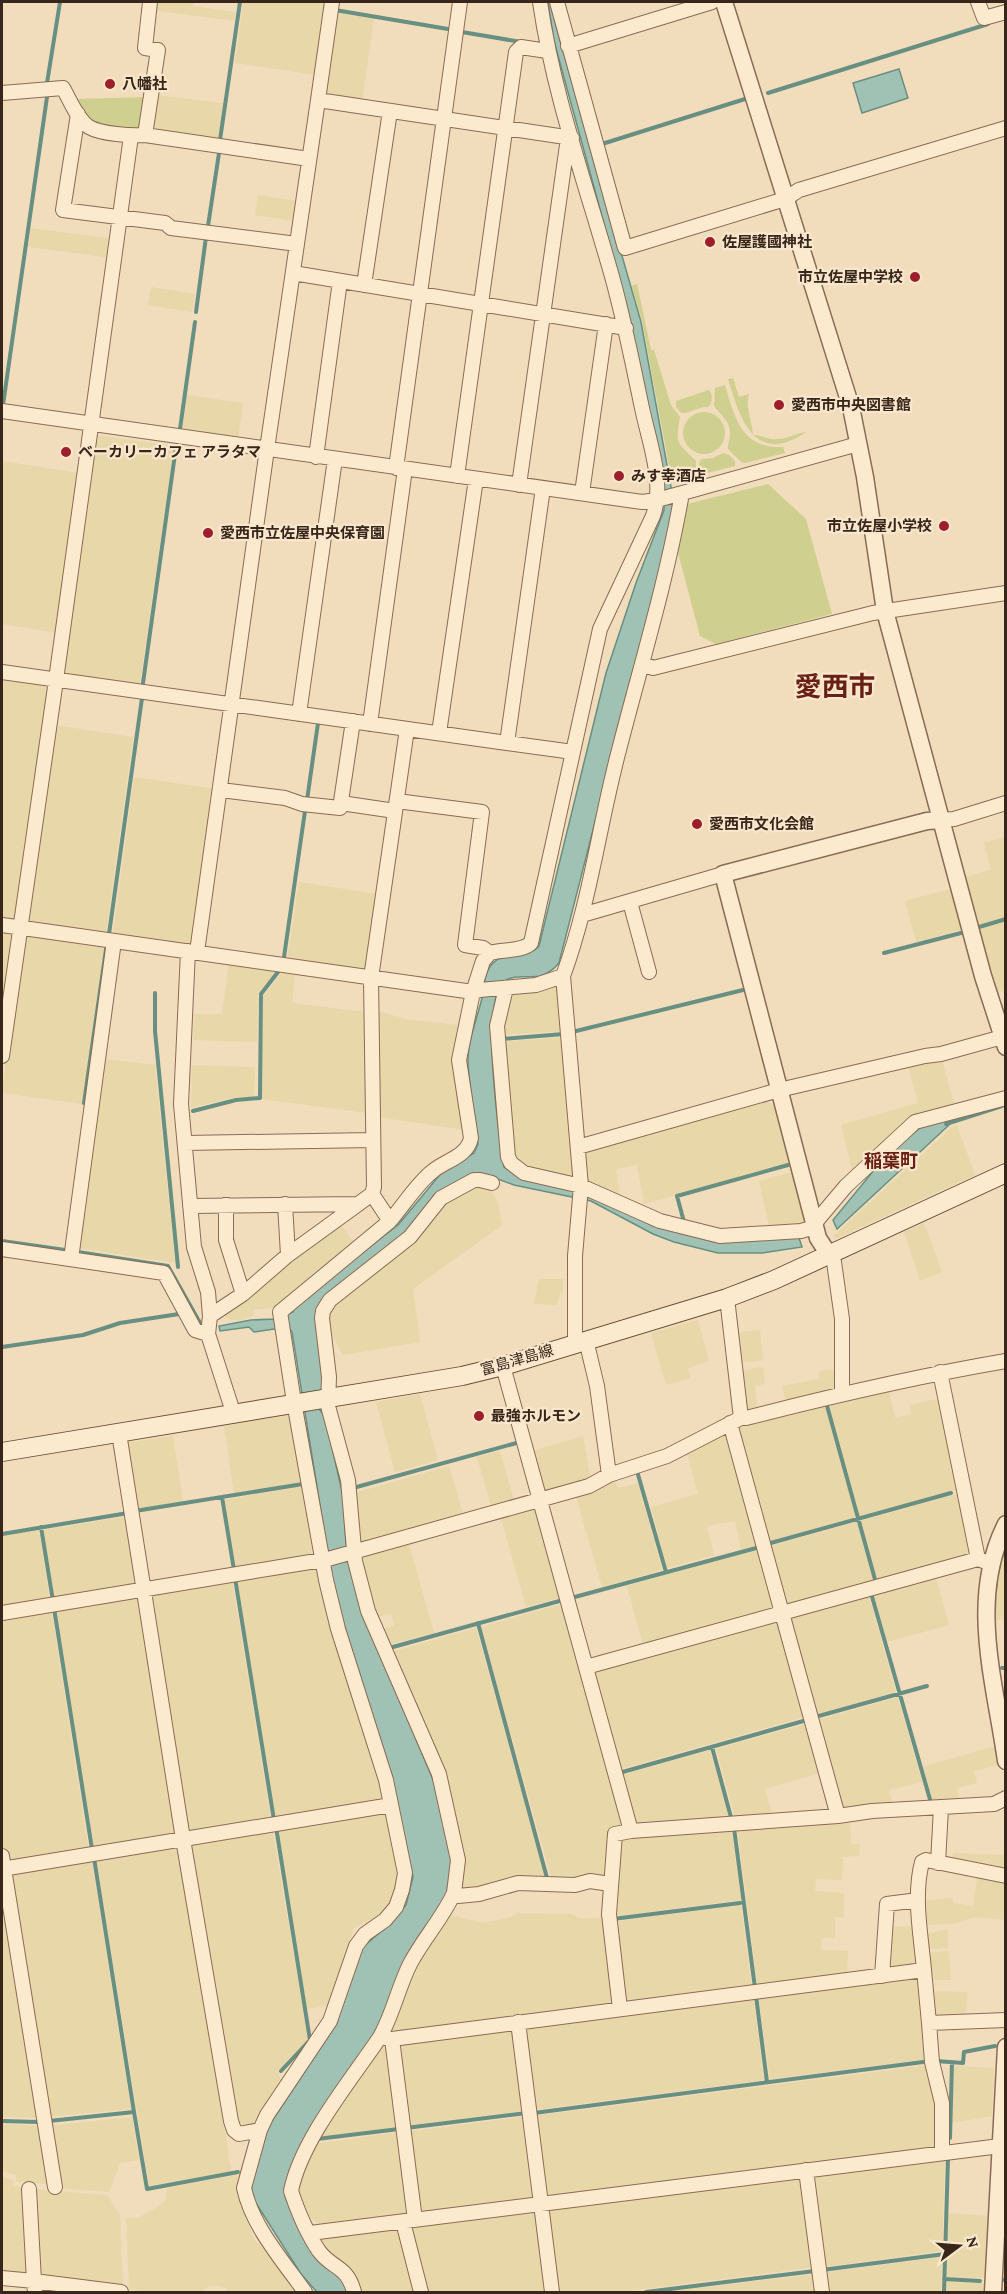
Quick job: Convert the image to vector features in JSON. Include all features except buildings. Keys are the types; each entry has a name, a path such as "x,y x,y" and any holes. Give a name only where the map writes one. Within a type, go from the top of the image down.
{"main road":[{"name":"富島津島線","path":"2,1452 233,1412 462,1376 503,1366 727,1298 774,1280 1005,1173"}],"street":[{"path":"2,1056 120,218 158,50 145,48 150,2"},
{"path":"233,1412 208,1334 210,1316 208,1292 194,1247 181,1104 193,951 221,790 332,2"},
{"path":"370,724 460,2"},
{"path":"540,2 548,51 570,138 626,328 658,490 670,496"},
{"path":"557,2 625,248 786,199 800,190 1005,128"},
{"path":"568,46 712,2"},
{"path":"578,1147 779,1090 1004,1040 940,820 885,611 851,407 724,2"},
{"path":"978,2 984,18 1005,12"},
{"path":"457,476 483,304 516,52 521,47 548,51"},
{"path":"2,93 63,88 78,114 91,128 309,159"},
{"path":"318,100 570,138"},
{"path":"364,285 390,111"},
{"path":"78,114 63,210 165,223 171,228 297,244"},
{"path":"519,485 570,138"},
{"path":"293,273 626,328"},
{"path":"316,457 340,281"},
{"path":"582,493 606,324"},
{"path":"2,411 642,502 858,444"},
{"path":"299,714 335,459"},
{"path":"440,733 476,479"},
{"path":"507,743 543,488"},
{"path":"609,1475 597,1386 580,1342 575,1256 580,1192 578,1147 563,976 574,947 618,751 643,664 675,534 670,496"},
{"path":"305,2292 270,2243 249,2206 244,2188 260,2130 267,2115 330,2021 356,1946 365,1934 385,1920 396,1907 405,1873 386,1780 338,1629 280,1312 390,1221 432,1171 464,1152 470,1144 459,1060 483,961 490,953 522,948 531,943 600,629 653,516 670,496"},
{"path":"643,664 652,668 885,611 1005,593"},
{"path":"2,672 573,752"},
{"path":"221,790 340,808 353,721"},
{"path":"390,1221 372,1194 371,978 407,729"},
{"path":"582,915 723,874 927,821 954,819 1005,803"},
{"path":"341,804 482,812 465,945 483,948 490,953"},
{"path":"723,874 818,1238 834,1262 842,1319 842,1394"},
{"path":"630,902 649,972"},
{"path":"2,925 477,991 549,982 563,976"},
{"path":"71,1259 114,941"},
{"path":"504,988 497,1026 508,1157 511,1164 524,1173 660,1221 720,1236 801,1231 815,1226 846,1186 915,1122 1005,1098"},
{"path":"185,1143 373,1140"},
{"path":"420,2292 386,2038 389,2021 410,1964 446,1910 454,1893 458,1860 439,1774 368,1611 353,1553 348,1480 326,1398 329,1377 322,1318 323,1311 330,1300 410,1237 441,1198 474,1180 492,1183"},
{"path":"210,1316 243,1294 288,1255 372,1194"},
{"path":"285,1204 288,1255"},
{"path":"190,1206 357,1204"},
{"path":"226,1205 226,1240 243,1294"},
{"path":"2,1248 164,1273 195,1330 208,1334"},
{"path":"727,1298 735,1420 782,1613 838,1816"},
{"path":"2,1613 353,1553 589,1486 609,1475 667,1456 735,1420 940,1372 1005,1361"},
{"path":"503,1366 631,1831"},
{"path":"940,1372 984,1561 987,1633 1005,1761"},
{"path":"119,1433 183,1839 231,2121 234,2130 239,2134 260,2130"},
{"path":"586,1667 984,1561 1005,1524"},
{"path":"620,2009 609,1914 615,1834 838,1816 872,1810 994,1804 1005,1798"},
{"path":"54,2187 2,1864 183,1839 392,1805"},
{"path":"938,1863 941,1808"},
{"path":"942,2153 942,2103 932,2062 918,1877 922,1862 926,1860 1005,1876"},
{"path":"454,1893 458,1896 479,1894 518,1883 575,1885 590,1881 610,1884"},
{"path":"882,1976 887,1904 918,1900"},
{"path":"354,2292 345,2271 320,2252 291,2191 307,2148 386,2038 924,1970"},
{"path":"929,2023 1005,2020"},
{"path":"518,2022 552,2292"},
{"path":"993,2292 1001,2194 1000,2146 1005,2047"},
{"path":"310,2233 1000,2146"},
{"path":"806,2170 822,2292"},
{"path":"29,2189 35,2287"},
{"path":"2,2278 35,2287 121,2292"}],"shaded area":[{"path":"153,2 193,2 193,6 235,12 234,21 152,10"},
{"path":"243,2 326,2 316,75 235,63"},
{"path":"548,2 552,2 556,26 641,322 675,509 559,963 544,974 511,978 505,981 498,992 493,1011 493,1062 504,1167 518,1177 592,1195 653,1226 715,1242 798,1235 802,1247 762,1253 718,1253 653,1234 591,1201 514,1185 481,1173 471,1174 438,1193 420,1217 401,1236 317,1313 316,1327 323,1372 320,1410 325,1417 343,1496 346,1544 365,1617 434,1782 452,1863 450,1882 442,1911 386,2017 289,2171 285,2196 292,2214 351,2292 317,2292 301,2274 254,2200 251,2186 259,2149 270,2124 337,2023 343,1998 362,1948 393,1921 406,1905 413,1877 388,1764 359,1682 335,1598 292,1332 288,1327 254,1332 249,1327 220,1331 219,1326 251,1320 275,1319 293,1312 294,1306 399,1224 443,1171 474,1153 478,1144 468,1053 486,975 498,959 528,953 539,946 606,673 636,583 664,510 664,485 629,315 554,41"},
{"path":"337,13 374,18 362,103 324,95"},
{"path":"899,69 908,98 862,113 853,83"},
{"path":"156,95 223,103 218,142 150,133"},
{"path":"258,195 297,201 294,221 255,215"},
{"path":"31,228 114,239 111,258 29,247"},
{"path":"151,287 195,294 192,312 148,305"},
{"path":"187,395 243,403 238,439 182,431"},
{"path":"94,435 174,446 139,689 64,676 61,672"},
{"path":"2,461 79,473 57,633 2,624"},
{"path":"2,675 49,684 16,916 11,920 2,919"},
{"path":"54,725 133,737 106,934 29,922 26,919"},
{"path":"134,777 215,789 194,940 187,945 113,933"},
{"path":"1005,837 1005,917 978,926 965,877 991,870 984,843"},
{"path":"299,882 377,894 365,968 362,970 287,959"},
{"path":"950,889 961,930 916,942 905,901"},
{"path":"1005,921 1005,990 998,993 979,929"},
{"path":"2,931 10,932 13,937 2,1017"},
{"path":"26,934 104,945 82,1104 3,1093 2,1091 23,937"},
{"path":"229,963 278,970 258,994 257,1042 193,1040 194,1014 222,1014"},
{"path":"282,972 295,974 292,1003 367,1012 367,1113 261,1099 263,996"},
{"path":"561,984 566,1031 501,1035 508,992"},
{"path":"379,1011 405,1019 457,1025 457,1056 465,1130 378,1117 377,1014"},
{"path":"566,1037 577,1181 526,1169 512,1159 501,1042"},
{"path":"941,1057 955,1107 916,1118 853,1174 841,1125 918,1103 908,1066"},
{"path":"104,1059 155,1065 175,1263 79,1248"},
{"path":"192,1065 255,1067 254,1097 236,1097 191,1108"},
{"path":"768,1102 775,1106 789,1164 644,1204 637,1165 616,1169 620,1200 585,1183 582,1150"},
{"path":"948,1118 949,1125 837,1229 833,1220 884,1158 920,1128"},
{"path":"957,1125 975,1175 835,1239 833,1236 952,1127"},
{"path":"792,1172 806,1227 770,1230 759,1181"},
{"path":"471,1185 485,1186 493,1193 498,1203 502,1225 413,1289 420,1342 343,1355 326,1324 326,1309 440,1203"},
{"path":"338,1221 354,1242 280,1307 253,1310 253,1316 242,1320 231,1320 224,1316 224,1313"},
{"path":"924,1223 942,1272 920,1280 904,1232"},
{"path":"539,1279 563,1279 563,1290 559,1295 557,1305 534,1304"},
{"path":"698,1320 709,1361 688,1368 690,1378 666,1385 651,1333"},
{"path":"760,1330 763,1360 740,1363 735,1333"},
{"path":"763,1367 765,1384 755,1386 758,1412 746,1414 738,1371"},
{"path":"836,1369 835,1392 787,1405 782,1386 819,1379 819,1371"},
{"path":"888,1387 895,1418 911,1414 910,1405 941,1398 961,1489 859,1516 828,1400"},
{"path":"420,1394 438,1460 395,1472 376,1402"},
{"path":"824,1401 856,1517 766,1542 733,1426"},
{"path":"287,1415 294,1423 304,1482 234,1493 224,1426"},
{"path":"727,1431 760,1544 741,1550 735,1521 707,1526 714,1555 667,1568 651,1507 698,1494 686,1450"},
{"path":"173,1436 183,1502 135,1510 123,1443"},
{"path":"583,1436 591,1481 545,1496 529,1452"},
{"path":"500,1451 515,1503 492,1510 477,1457"},
{"path":"449,1466 464,1517 357,1547 354,1493"},
{"path":"615,1479 618,1488 638,1483 662,1570 602,1587 575,1493"},
{"path":"305,1486 312,1523 313,1545 309,1559 236,1570 224,1500"},
{"path":"962,1493 974,1557 878,1585 860,1521"},
{"path":"536,1504 563,1597 526,1607 500,1514"},
{"path":"130,1516 141,1584 55,1601 43,1530"},
{"path":"857,1522 875,1586 784,1609 767,1547"},
{"path":"39,1530 50,1602 2,1610 2,1536"},
{"path":"408,1540 434,1633 388,1645 381,1630 394,1626 391,1614 375,1618 360,1556"},
{"path":"1005,1544 1005,1619 993,1621 994,1579"},
{"path":"761,1548 777,1608 644,1648 627,1586"},
{"path":"313,1566 318,1568 386,1801 275,1819 237,1578"},
{"path":"935,1574 949,1625 887,1642 873,1592"},
{"path":"232,1579 271,1820 191,1833 187,1828 148,1595"},
{"path":"140,1592 177,1837 94,1851 55,1606"},
{"path":"868,1593 896,1692 813,1715 785,1616"},
{"path":"565,1603 626,1828 613,1832 608,1876 571,1879 551,1877 481,1627"},
{"path":"51,1607 89,1852 6,1865 2,1840 2,1615"},
{"path":"780,1617 808,1716 617,1770 589,1668"},
{"path":"476,1628 545,1877 513,1878 462,1892 459,1889 462,1863 391,1652"},
{"path":"898,1697 922,1782 889,1790 893,1807 840,1812 815,1721"},
{"path":"809,1723 823,1772 765,1789 773,1818 736,1821 716,1749"},
{"path":"996,1746 998,1765 974,1771 977,1783 957,1788 960,1802 933,1804 922,1767"},
{"path":"710,1750 730,1821 635,1828 618,1776"},
{"path":"387,1808 400,1879 394,1899 387,1911 354,1928 329,2005 307,2009 277,1825"},
{"path":"850,1818 851,1844 860,1844 859,1856 843,1857 842,1880 816,1879 815,1891 844,1893 844,1917 835,1917 835,1938 822,1938 821,1950 848,1951 847,1977 758,1989 737,1827"},
{"path":"272,1826 308,2040 278,2072 281,2080 258,2127 240,2129 234,2125 187,1841"},
{"path":"731,1827 741,1900 620,1916 612,1913 621,1837"},
{"path":"181,1842 231,2171 149,2186 96,1857"},
{"path":"953,1853 1005,1855 1005,1872 952,1862"},
{"path":"91,1857 131,2109 47,2117 7,1871"},
{"path":"978,1873 1005,1879 1005,1920 974,1917 955,1924 922,1925 921,1901 952,1898 954,1903 973,1906"},
{"path":"2,1886 39,2115 36,2118 2,2117"},
{"path":"741,1905 752,1989 624,2006 612,1922"},
{"path":"518,1913 572,1914 581,1919 606,1917 617,2004 389,2036 412,1965 451,1915 482,1923 508,1918"},
{"path":"919,1926 922,1965 887,1970 888,1927"},
{"path":"948,1929 948,1948 926,1949 925,1934"},
{"path":"949,1951 951,1980 928,1980 926,1953"},
{"path":"916,1974 922,1980 929,2059 770,2079 758,1994"},
{"path":"929,1991 968,1992 965,2018 936,2020"},
{"path":"753,1995 764,2080 533,2110 523,2024"},
{"path":"515,2025 527,2110 405,2126 398,2040"},
{"path":"388,2041 401,2127 317,2137 380,2045"},
{"path":"928,2065 938,2102 937,2141 932,2149 550,2198 543,2193 533,2116"},
{"path":"954,2066 994,2068 992,2116 951,2123"},
{"path":"528,2116 535,2201 418,2216 406,2132"},
{"path":"132,2117 139,2160 120,2163 109,2192 57,2188 47,2126"},
{"path":"2,2124 39,2126 48,2184 16,2182 16,2175 2,2171"},
{"path":"401,2132 411,2214 324,2228 309,2216 297,2193 303,2167 313,2144"},
{"path":"945,2156 942,2251 822,2267 810,2179 815,2173"},
{"path":"241,2174 236,2187 238,2197 255,2241 271,2254 297,2292 229,2292 226,2288 218,2286 210,2286 201,2292 150,2292 129,2289 126,2218 138,2218 159,2206 166,2200 167,2188"},
{"path":"800,2174 816,2267 620,2292 557,2292 547,2213 552,2207"},
{"path":"2,2177 13,2180 13,2185 26,2189 32,2274 2,2274"},
{"path":"31,2189 107,2195 120,2215 123,2285 118,2289 40,2279"},
{"path":"532,2207 538,2214 548,2292 424,2292 407,2227"},
{"path":"948,2213 987,2216 984,2278 946,2277"},
{"path":"401,2225 419,2292 357,2292 318,2239 323,2234"},
{"path":"942,2257 941,2292 825,2292 822,2273"},
{"path":"817,2274 819,2292 667,2292"},
{"path":"946,2282 983,2283 983,2292 945,2292"}],"green space":[{"path":"148,97 140,130 100,126 92,122 75,99"},
{"path":"637,284 651,350 654,350 671,405 680,417 679,442 696,461 696,472 693,477 675,482 672,482 642,321 632,286"},
{"path":"733,378 739,397 749,394 748,409 753,434 738,409 728,379"},
{"path":"725,385 742,430 758,443 783,447 785,453 745,463 728,449 729,426 714,406 715,388"},
{"path":"709,390 712,399 708,407 681,413 676,407 676,401"},
{"path":"704,412 712,413 719,418 724,425 724,441 719,448 712,453 704,454 696,453 689,448 684,441 683,433 684,425 689,418 696,413"},
{"path":"806,432 788,441 774,444 762,441 754,435 777,439"},
{"path":"723,453 735,461 735,466 704,474 699,471 698,466 701,459 713,458"},
{"path":"768,484 806,519 832,614 716,644 700,636 677,549 687,504"}],"waterway":[{"path":"47,83 60,2"},
{"path":"220,140 240,2"},
{"path":"335,13 335,10 448,29"},
{"path":"768,93 988,24"},
{"path":"462,32 521,42"},
{"path":"3,405 47,97"},
{"path":"602,144 745,99"},
{"path":"208,226 219,153"},
{"path":"196,312 206,237"},
{"path":"180,429 195,322"},
{"path":"143,683 176,447"},
{"path":"109,934 142,698"},
{"path":"307,800 318,723"},
{"path":"284,957 305,811"},
{"path":"979,927 1006,919"},
{"path":"884,953 961,933"},
{"path":"84,1103 106,949"},
{"path":"193,1111 236,1100 260,1098 261,994 278,972"},
{"path":"572,1032 743,990"},
{"path":"155,993 155,1031 178,1267"},
{"path":"501,1039 564,1034"},
{"path":"946,1124 1002,1106"},
{"path":"684,1222 677,1196 788,1165"},
{"path":"2,1241 65,1250"},
{"path":"78,1252 168,1266 200,1323"},
{"path":"2,1347 83,1335 120,1323 179,1314"},
{"path":"826,1402 876,1583"},
{"path":"353,1488 520,1442"},
{"path":"637,1471 666,1572"},
{"path":"135,1511 303,1484"},
{"path":"767,1544 951,1493"},
{"path":"222,1497 234,1570"},
{"path":"2,1534 128,1513"},
{"path":"41,1527 53,1601"},
{"path":"571,1598 760,1547"},
{"path":"235,1578 274,1820"},
{"path":"871,1593 931,1803"},
{"path":"393,1647 563,1600"},
{"path":"54,1608 92,1849"},
{"path":"478,1623 547,1878"},
{"path":"815,1717 927,1686"},
{"path":"619,1773 807,1720"},
{"path":"712,1747 732,1821"},
{"path":"276,1827 310,2040 281,2071"},
{"path":"734,1828 755,1988"},
{"path":"94,1858 134,2112"},
{"path":"613,1919 740,1903"},
{"path":"756,1996 767,2082"},
{"path":"936,2061 963,2063 964,2052 995,2046"},
{"path":"534,2113 923,2062"},
{"path":"950,2138 952,2062"},
{"path":"49,2121 134,2112 147,2189 238,2172"},
{"path":"406,2128 527,2113"},
{"path":"2,2121 39,2122"},
{"path":"317,2139 399,2129"},
{"path":"944,2292 948,2158"},
{"path":"822,2270 945,2254"},
{"path":"646,2292 815,2271"},
{"path":"944,2279 980,2281"},
{"path":"39,2289 70,2292"}],"place":[{"name":"八幡社","path":"110,84"},
{"name":"佐屋護國神社","path":"710,242"},
{"name":"市立佐屋中学校","path":"915,277"},
{"name":"愛西市中央図書館","path":"779,405"},
{"name":"ベーカリーカフェ アラタマ","path":"66,452"},
{"name":"みす幸酒店","path":"619,476"},
{"name":"市立佐屋小学校","path":"944,526"},
{"name":"愛西市立佐屋中央保育園","path":"208,533"},
{"name":"愛西市文化会館","path":"697,824"},
{"name":"最強ホルモン","path":"479,1416"}],"district":[{"name":"愛西市","path":"835,687"},
{"name":"稲葉町","path":"891,1161"}]}
